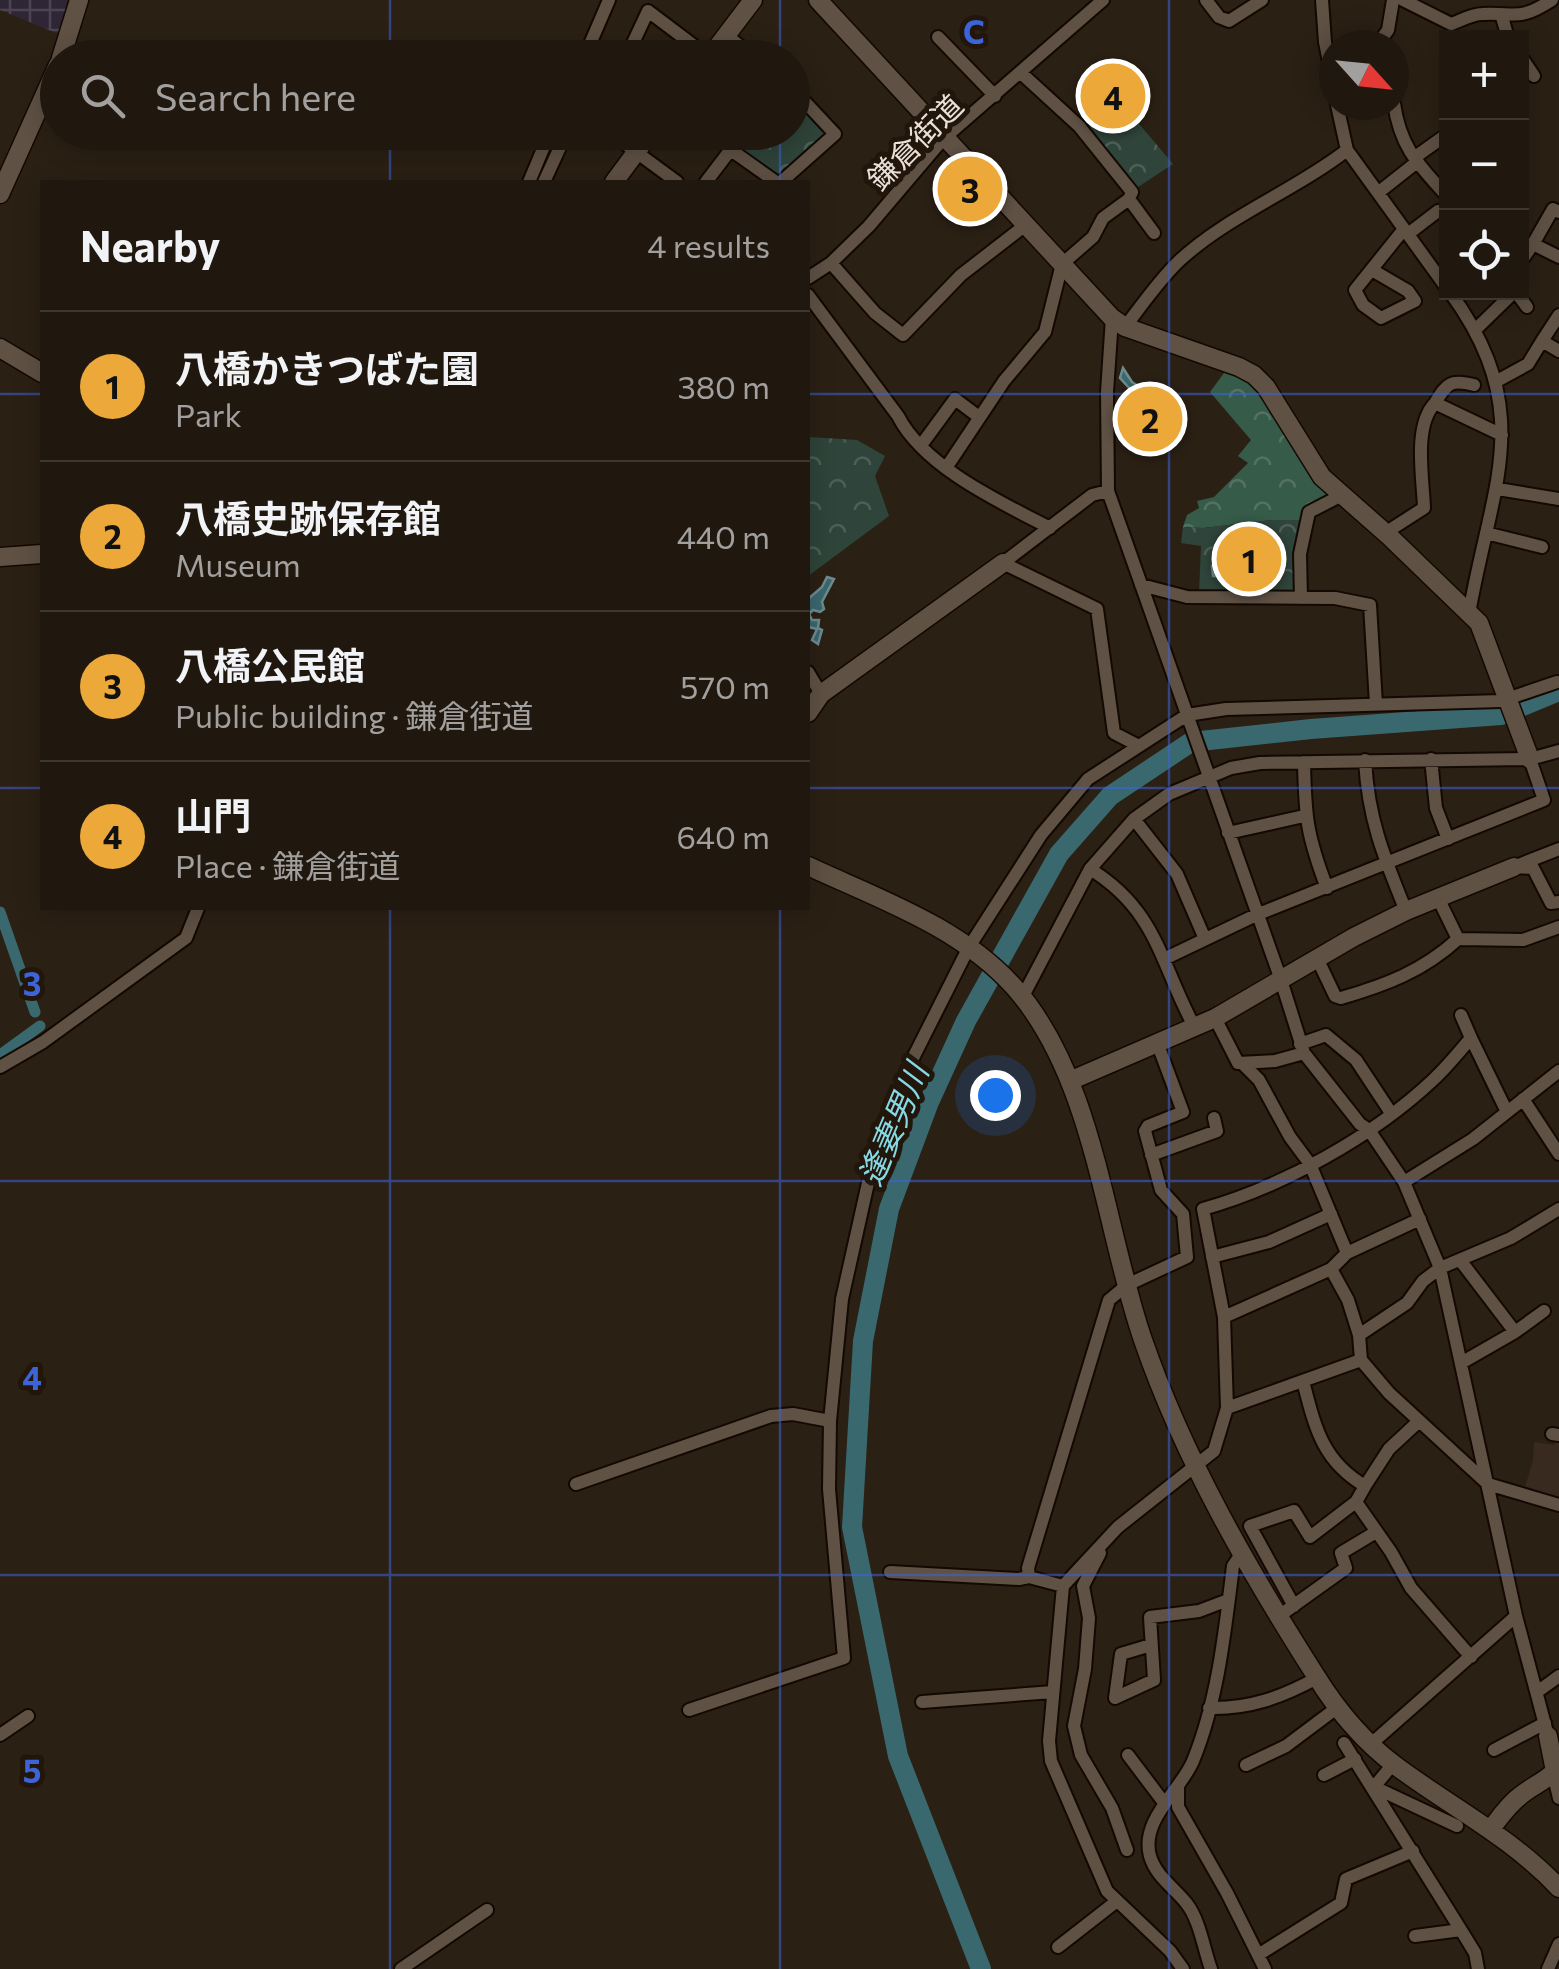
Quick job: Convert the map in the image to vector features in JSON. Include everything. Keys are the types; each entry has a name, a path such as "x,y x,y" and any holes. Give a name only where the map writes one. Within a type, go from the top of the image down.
{"street":[{"path":"67,40 79,0"},
{"path":"592,40 609,0"},
{"path":"722,40 752,0"},
{"path":"818,0 1118,322 1254,375 1278,404 1322,477 1479,623 1510,700 1544,800 1256,915 1164,958"},
{"path":"1206,0 1219,17 1229,21 1262,0"},
{"path":"1322,0 1324,30"},
{"path":"1388,30 1393,0"},
{"path":"1403,0 1451,24 1480,14 1502,17 1535,10 1552,0"},
{"name":"鎌倉街道","path":"810,277 831,263 948,138 1096,2"},
{"path":"634,40 648,11 686,40"},
{"path":"1502,17 1506,30"},
{"path":"726,35 733,40"},
{"path":"938,37 995,96"},
{"path":"1529,68 1534,76"},
{"path":"946,468 1026,351 1046,332 1062,264 1093,237 1103,218 1130,199 1132,192 1079,126 1020,72"},
{"path":"0,194 40,105"},
{"path":"781,180 835,134 810,107"},
{"path":"1340,120 1347,150 1439,276"},
{"path":"1397,120 1398,130 1417,162 1439,188"},
{"path":"1379,192 1439,140"},
{"path":"529,180 542,150"},
{"path":"545,180 559,150"},
{"path":"633,150 675,180"},
{"path":"708,180 731,150 776,180"},
{"path":"1347,150 1267,199 1180,261 1118,322 1107,392 1108,491 1302,1049 1360,1124 1370,1130 1404,1182 1440,1268 1559,1798"},
{"path":"615,180 636,152"},
{"path":"1130,199 1154,233"},
{"path":"1529,250 1553,209 1559,212"},
{"path":"1372,270 1408,291 1415,301 1382,318 1363,305 1355,290 1372,270 1406,231 1438,210"},
{"path":"831,263 875,313 903,335 961,274 1027,224"},
{"path":"1533,244 1559,257"},
{"path":"810,298 906,430 974,488 1050,528"},
{"path":"1456,300 1475,330 1497,381 1502,435 1498,489 1469,614"},
{"path":"1475,330 1507,300"},
{"path":"1521,300 1527,307"},
{"path":"1497,381 1528,364 1559,314"},
{"path":"1542,341 1559,351"},
{"path":"0,348 40,371"},
{"path":"1386,533 1424,508 1419,455 1427,411 1446,384 1454,381 1474,385"},
{"path":"922,444 955,399 979,418"},
{"path":"1436,402 1502,435"},
{"path":"1498,489 1559,499"},
{"path":"810,710 821,694 1092,495 1108,491"},
{"path":"1301,598 1300,554 1309,512 1342,495"},
{"path":"1486,533 1542,547"},
{"path":"0,557 40,554"},
{"path":"1003,563 1097,609 1114,733 1136,745"},
{"path":"1141,586 1188,596 1336,598 1370,604 1376,704"},
{"path":"810,675 821,694"},
{"path":"689,1710 844,1658 829,1490 830,1421 842,1299 870,1174 914,1056 1054,819 1088,779 1136,745 1188,718 1226,709 1501,701 1557,682"},
{"path":"1018,992 1090,869 1134,819 1206,769 1260,763 1431,760 1559,751"},
{"path":"1365,760 1368,802 1406,911"},
{"path":"1431,760 1436,808 1448,839"},
{"path":"1304,762 1304,816 1327,888"},
{"path":"1228,833 1304,816"},
{"path":"1134,819 1177,874 1205,939"},
{"path":"1072,1080 1196,1028 1406,911 1559,849"},
{"path":"1529,864 1550,903 1559,902"},
{"path":"810,867 916,916 974,951 1018,992 1041,1024 1072,1080 1144,1342 1196,1465 1242,1553 1286,1611"},
{"path":"1090,869 1110,882 1142,914 1196,1028"},
{"path":"1438,898 1458,939"},
{"path":"0,1067 43,1042 186,938 197,910"},
{"path":"1316,958 1335,996 1341,998 1410,975 1436,960 1458,939 1523,940 1559,927"},
{"path":"1462,1015 1507,1112"},
{"path":"1214,1018 1238,1063 1259,1080 1290,1138 1310,1164 1346,1253"},
{"path":"1244,1065 1302,1049 1326,1035 1356,1060 1391,1113"},
{"path":"1183,1214 1238,1199 1370,1130 1434,1080 1470,1038"},
{"path":"1029,1577 1028,1568 1108,1300 1127,1285 1187,1257 1183,1214 1161,1190 1146,1128 1183,1112 1158,1045"},
{"path":"1404,1182 1473,1138 1559,1071"},
{"path":"1523,1099 1559,1154"},
{"path":"1151,1155 1217,1131 1214,1118"},
{"path":"1183,1969 1170,1951 1107,1891 1051,1761 1063,1586 1108,1537 1214,1451 1227,1408 1224,1316 1203,1209"},
{"path":"1359,1335 1406,1302 1440,1268 1511,1238 1559,1210"},
{"path":"1212,1257 1269,1242 1331,1214"},
{"path":"1224,1316 1331,1269 1346,1253 1420,1219"},
{"path":"1460,1260 1515,1332"},
{"path":"1331,1269 1348,1300 1359,1335 1361,1360 1418,1422 1488,1484 1559,1505"},
{"path":"1461,1362 1544,1311"},
{"path":"1227,1408 1361,1360"},
{"path":"1303,1381 1321,1444 1350,1476 1365,1486"},
{"path":"576,1484 771,1416 793,1414 830,1421"},
{"path":"1418,1422 1389,1449 1357,1501 1310,1537 1294,1510 1250,1526 1317,1678 1338,1707 1393,1764 1491,1829 1559,1888"},
{"path":"1357,1501 1411,1588 1471,1657"},
{"path":"1286,1611 1346,1568 1341,1554 1376,1532"},
{"path":"1108,1537 1083,1586 1090,1618 1074,1726 1081,1754 1112,1808 1127,1850"},
{"path":"1211,1969 1187,1904 1164,1880 1150,1854 1155,1822 1192,1764 1209,1708 1232,1566 1242,1553"},
{"path":"890,1572 1019,1580 1029,1577 1063,1586"},
{"path":"1151,1646 1150,1617 1199,1611 1228,1600"},
{"path":"1371,1744 1516,1616"},
{"path":"1536,1692 1559,1676"},
{"path":"1209,1708 1278,1698 1317,1678"},
{"path":"922,1702 1054,1692"},
{"path":"1246,1764 1286,1746 1338,1707"},
{"path":"0,1735 28,1716"},
{"path":"1494,1750 1546,1730"},
{"path":"1344,1743 1374,1787 1457,1826"},
{"path":"1128,1756 1165,1804"},
{"path":"1324,1775 1355,1759"},
{"path":"1393,1764 1372,1793 1461,1930 1475,1954 1478,1969"},
{"path":"1491,1829 1511,1804 1553,1773"},
{"path":"1178,1784 1178,1807 1265,1969"},
{"path":"1258,1955 1342,1903 1346,1878 1413,1851"},
{"path":"1058,1947 1118,1902"},
{"path":"402,1969 487,1910"},
{"path":"1416,1936 1461,1930"},
{"path":"1548,1969 1559,1944"}],"shaded area":[{"path":"0,0 71,0 61,35 0,10"},
{"path":"1557,1437 1559,1501 1524,1490 1534,1442 1554,1445"}],"green space":[{"path":"1112,106 1117,112 1124,106 1173,164 1135,189 1088,125"},
{"path":"810,113 825,130 810,148"},
{"path":"743,150 808,150 777,176"},
{"path":"1227,369 1242,376 1263,395 1301,459 1333,496 1304,520 1183,527 1187,515 1199,508 1197,501 1214,497 1248,463 1238,456 1251,440 1210,392"},
{"path":"810,437 857,440 885,456 875,476 889,516 810,575"},
{"path":"1304,520 1298,588 1293,594 1199,594 1201,546 1181,543 1183,527"}],"water":[{"path":"1123,368 1132,382 1144,390 1130,396 1123,420 1129,422 1141,403 1148,400 1128,433 1116,426 1116,407 1125,401 1130,389 1120,378"},
{"path":"1255,545 1279,555 1284,563 1281,573 1269,579 1267,571 1271,565 1266,559 1259,574 1242,580 1213,576 1212,566 1245,561"},
{"path":"827,577 834,579 822,602 824,609 810,613 810,597"},
{"path":"810,616 819,620 818,628 822,630 818,644 812,640 817,629 810,627"}],"waterway":[{"name":"逢妻男川","path":"981,1969 898,1756 852,1527 863,1341 889,1209 929,1102 966,1021 1059,854 1110,796 1191,742 1501,715 1559,691"},
{"path":"0,912 35,1012"},
{"path":"0,1055 40,1026"}],"place":[{"name":"山門","path":"1113,96"},
{"name":"八橋公民館","path":"970,189"},
{"name":"八橋史跡保存館","path":"1150,419"},
{"name":"八橋かきつばた園","path":"1249,559"}]}
